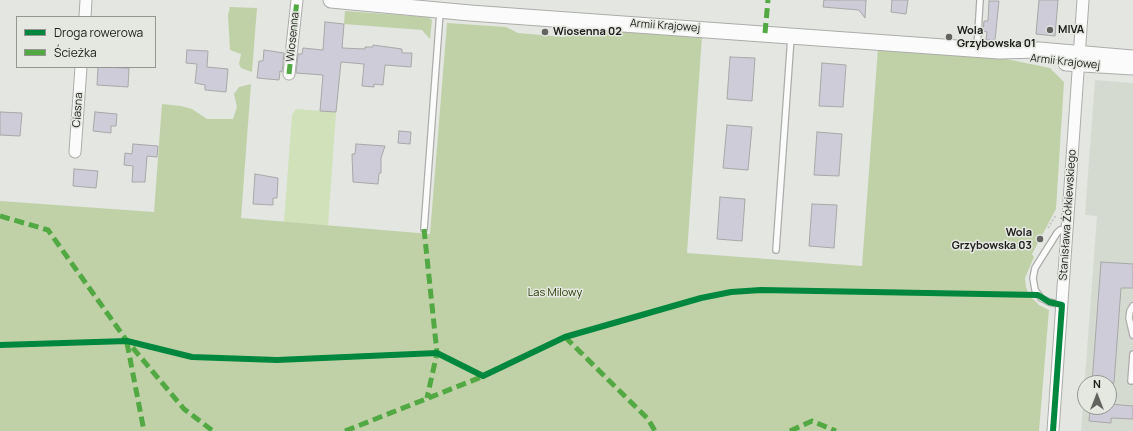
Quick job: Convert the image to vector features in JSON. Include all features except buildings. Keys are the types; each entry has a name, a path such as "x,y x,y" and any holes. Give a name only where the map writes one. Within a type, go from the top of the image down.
{"street":[{"path":"85,16 86,0"},
{"name":"Wiosenna","path":"289,74 297,0"},
{"name":"Armii Krajowej","path":"331,0 444,6 977,49 999,51 1032,60 1133,58"},
{"name":"Stanisława Żółkiewskiego","path":"1053,431 1083,0"},
{"name":"Armii Krajowej","path":"1079,58 1133,67"},
{"name":"Ciasna","path":"75,152 81,68"}],"lane":[{"path":"977,49 980,0"},
{"path":"424,229 444,6"},
{"path":"776,250 791,35"},
{"path":"1062,304 1049,302 1041,298 1034,286 1033,278 1035,268 1057,233 1066,228"},
{"path":"1133,306 1129,318 1133,335"},
{"path":"1131,381 1133,354"}],"path":[{"path":"1046,233 1060,208"}],"shaded area":[{"path":"1095,80 1133,83 1133,431 1081,431 1082,415 1117,415 1117,375 1085,375 1097,216 1085,215"}],"green space":[{"path":"230,7 257,8 252,72 241,68 239,64 241,54 230,50 228,15"},
{"path":"345,11 428,17 432,20 430,39 422,30 344,24"},
{"name":"Las Milowy","path":"447,23 506,27 518,33 564,37 582,29 702,36 687,253 862,266 878,48 1001,58 1050,68 1064,82 1056,209 1032,254 1034,257 1025,278 1026,287 1030,296 1039,305 1049,310 1039,431 0,431 0,201 154,212 162,104 192,109 207,119 233,119 237,107 234,94 239,87 251,84 241,218 430,234"},
{"path":"296,109 336,112 328,226 284,222 292,115"}],"marked path":[{"path":"289,74 297,0"},
{"path":"765,33 768,0"},
{"path":"0,216 48,230 127,341 184,409 213,431"},
{"path":"424,229 437,353 427,398"},
{"path":"565,337 648,419 655,431"},
{"path":"127,343 144,431"},
{"path":"345,431 484,376"},
{"path":"790,431 812,421 836,431"}],"cycle path":[{"path":"0,345 127,341 192,357 277,360 437,353 483,376 565,337 701,298 731,292 761,290 1038,295 1049,302 1062,305 1053,431"}],"place":[{"name":"MIVA","path":"1050,30"},
{"name":"Wiosenna 02","path":"545,32"},
{"name":"Wola Grzybowska 01","path":"949,37"},
{"name":"Wola Grzybowska 03","path":"1040,239"}]}
